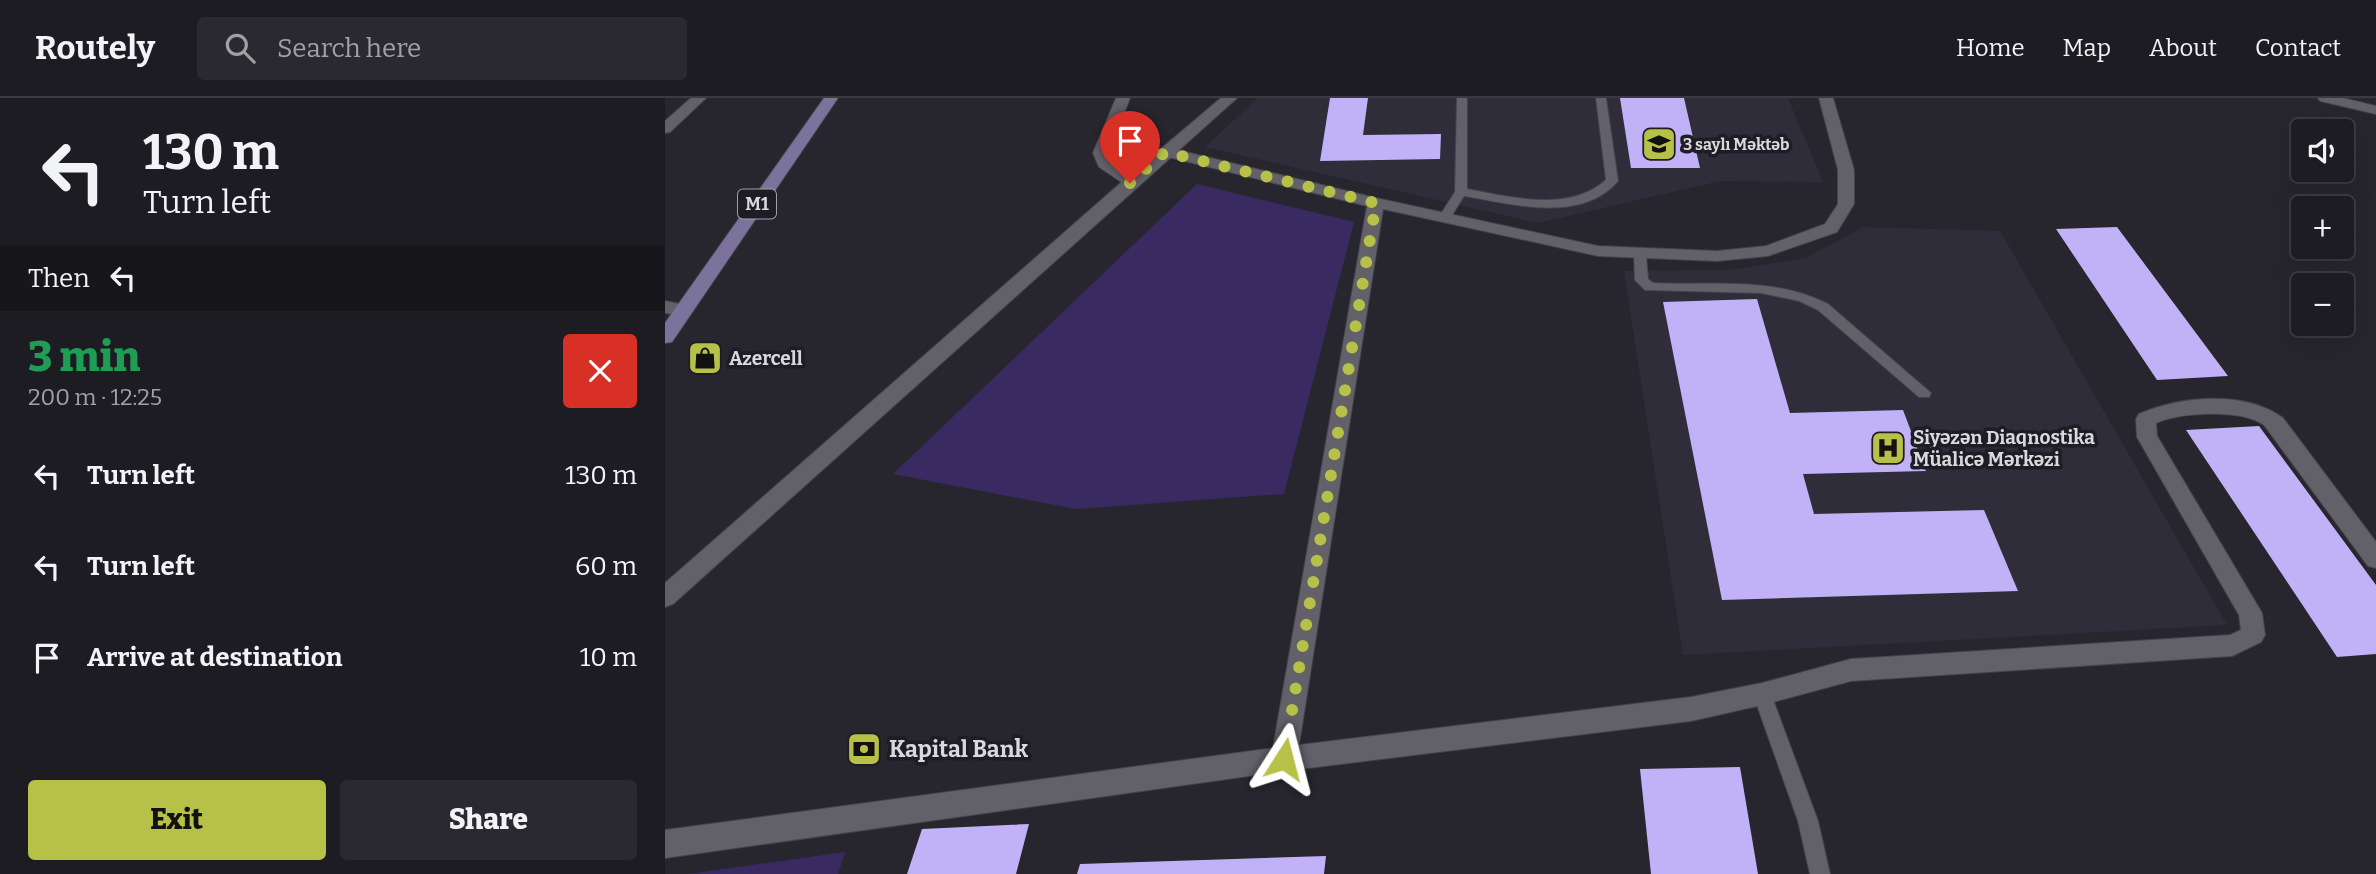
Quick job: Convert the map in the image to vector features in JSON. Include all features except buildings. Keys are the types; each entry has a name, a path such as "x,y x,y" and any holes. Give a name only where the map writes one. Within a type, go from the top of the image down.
{"main road":[{"name":"M1","path":"665,337 831,98"}],"street":[{"path":"665,130 699,98"},
{"path":"1123,98 1101,153 1104,164 1130,183"},
{"path":"665,597 1165,152 1230,98"},
{"path":"1165,152 1548,242 1640,255 1717,256 1767,251 1831,228 1846,204 1846,170 1826,98"},
{"path":"2325,98 2376,110"},
{"path":"1284,759 1376,203"},
{"path":"665,307 684,310"},
{"path":"665,844 1284,759 1691,709 1762,694 1851,670 2232,645 2253,635 2250,613 2147,437 2145,419 2157,412 2227,407 2261,413 2276,423 2376,559"}],"lane":[{"path":"1445,216 1461,192 1462,98"},
{"path":"1461,192 1550,204 1569,203 1605,190 1612,181 1601,98"},
{"path":"1640,255 1642,280 1650,287 1776,289 1806,296 1823,307 1924,393"},
{"path":"1762,694 1808,821 1820,874"}],"shaded area":[{"path":"1258,98 1788,98 1823,182 1720,181 1538,223 1205,147"},
{"path":"1197,184 1354,222 1284,494 1076,509 893,474"},
{"name":"Siyəzən Diaqnostika Müalicə Mərkəzi","path":"1863,227 2000,231 2227,625 1683,655 1624,271 1730,270 1806,258"},
{"path":"845,852 838,874 688,874"}],"place":[{"name":"3 saylı Məktəb","path":"1659,144"},
{"name":"Azercell","path":"705,358"},
{"name":"Siyəzən Diaqnostika Müalicə Mərkəzi","path":"1888,448"},
{"name":"Kapital Bank","path":"864,749"}],"route":[{"path":"1130,183 1165,152 1376,203 1284,759"}]}
